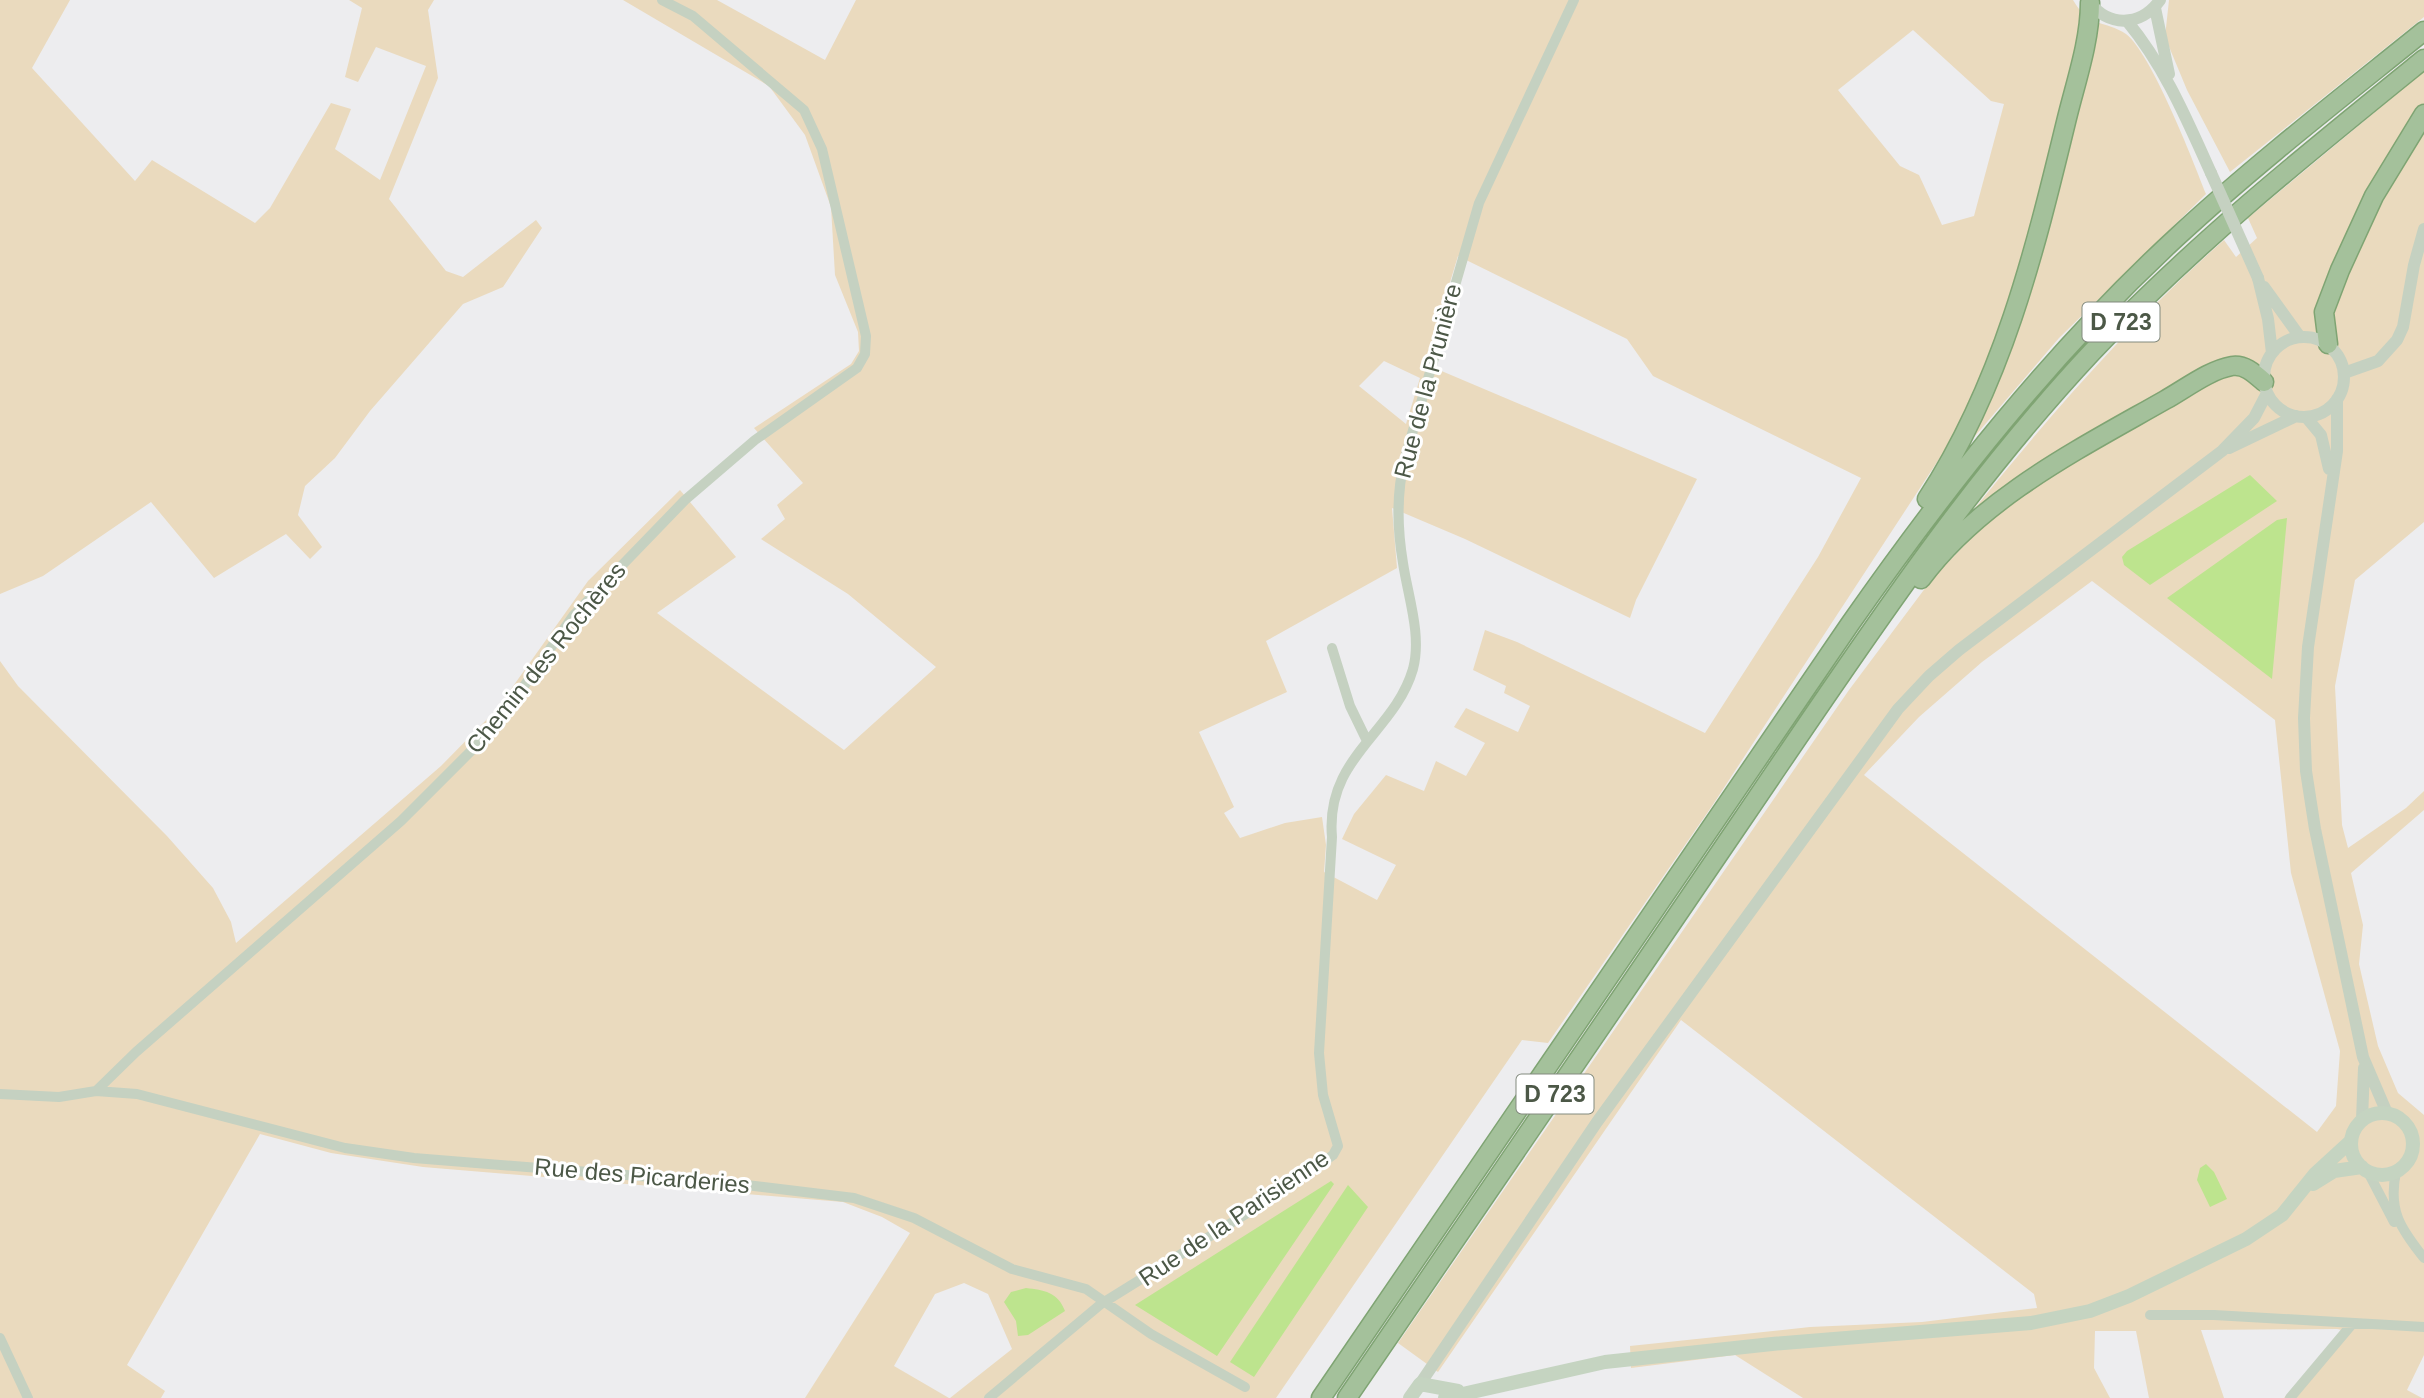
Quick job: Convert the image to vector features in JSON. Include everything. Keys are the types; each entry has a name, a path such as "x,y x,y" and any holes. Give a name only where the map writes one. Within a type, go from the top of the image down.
{"highway":[{"path":"1901,551 1905,531 1946,468 1978,406 2018,308 2066,122 2090,16 2089,1"},
{"name":"D 723","path":"1321,1398 1901,551 2018,403 2123,289 2271,154 2424,32"},
{"name":"D 723","path":"1347,1398 1869,634 1980,482 2100,344 2179,265 2254,197 2424,59"},
{"path":"2328,344 2324,312 2344,261 2374,195 2424,114"},
{"path":"1869,634 1890,621 1958,536 2004,498 2216,371 2244,367 2266,387"}],"main road":[{"path":"1445,1398 1605,1362 1760,1345 2031,1323 2090,1311 2129,1296 2246,1239 2282,1215 2315,1174 2351,1141 2362,1120 2387,1113 2403,1121 2418,1139 2408,1161 2396,1172 2387,1175 2365,1170 2334,1171 2306,1188"},
{"path":"2351,1141 2356,1160 2365,1170"},
{"path":"2408,1161 2424,1161"},
{"path":"1410,1398 1420,1384 1430,1389 1467,1392"}],"street":[{"name":"Chemin des Rochères","path":"96,1091 136,1052 401,821 474,748 501,719 573,616 685,500 755,440 857,368 865,354 866,336 821,149 804,110 694,16 662,0"},
{"name":"Rue de la Prunière","path":"1324,971 1332,837 1330,813 1338,784 1398,698 1413,668 1416,634 1397,523 1398,486 1405,458 1479,203 1574,0"},
{"path":"2089,1 2106,17 2127,21 2137,19 2157,4 2172,88"},
{"path":"1420,1384 1597,1122 1898,709 1929,676 1959,650 2222,451 2254,418 2266,387 2272,353 2268,319 2258,278 2172,88 2144,42 2127,21"},
{"path":"2344,373 2378,361 2397,340 2403,327 2414,265 2424,229"},
{"path":"2258,278 2300,337"},
{"path":"2272,353 2279,345 2300,337 2328,344 2336,352 2344,373 2337,399 2337,451 2308,647 2304,718 2306,771 2315,829 2363,1057 2387,1113"},
{"path":"2266,387 2274,404 2301,416 2321,435 2328,457 2330,487"},
{"path":"2222,451 2301,416 2318,414 2337,399"},
{"path":"1332,648 1350,706 1367,741"},
{"name":"Rue de la Parisienne","path":"989,1398 1107,1301 1286,1189 1333,1155 1338,1146 1320,1075 1324,971"},
{"path":"2362,1120 2363,1057"},
{"name":"Rue des Picarderies","path":"0,1094 59,1097 96,1091 136,1094 345,1148 414,1158 738,1184 854,1198 914,1218 1012,1269 1086,1289 1151,1334 1245,1387"},
{"path":"2365,1170 2390,1219 2405,1233 2424,1258"},
{"path":"2396,1172 2393,1202 2405,1233"},
{"path":"2150,1315 2214,1315 2424,1327"},
{"path":"2290,1398 2353,1323"},
{"path":"0,1338 29,1398"}],"shaded area":[{"path":"0,0 70,0 32,68 135,181 152,160 255,223 270,208 331,103 351,109 335,149 380,180 426,66 376,47 358,82 345,77 362,8 349,0 434,0 428,10 438,78 389,199 446,271 463,277 536,220 542,228 503,287 463,304 370,411 335,458 305,486 298,515 322,547 310,559 286,534 214,578 151,502 43,576 0,594"},
{"path":"623,0 717,0 825,60 856,0 2073,0 2085,15 2126,34 2136,45 2171,108 2206,194 2059,338 1963,450 1939,459 1712,806 1548,1043 1522,1040 1276,1398 950,1398 1012,1349 988,1294 964,1283 935,1294 894,1366 949,1398 805,1398 910,1233 882,1217 843,1202 423,1167 331,1153 260,1134 127,1365 165,1391 161,1398 0,1398 0,661 18,686 167,836 213,888 231,922 236,943 441,766 496,710 588,581 680,490 736,557 657,613 844,750 936,667 848,594 761,539 785,519 777,505 803,483 754,428 851,364 859,351 858,332 835,275 831,207 805,135 769,86","holes":["1913,30 1991,101 2004,104 1974,216 1942,225 1919,175 1900,166 1838,90","1458,256 1627,339 1653,376 1861,478 1818,557 1705,733 1517,642 1485,630 1473,670 1506,686 1504,693 1530,706 1518,732 1466,708 1454,727 1485,743 1466,776 1436,761 1424,791 1386,775 1354,814 1342,839 1396,865 1377,900 1324,872 1326,845 1322,817 1285,823 1240,838 1224,813 1234,807 1199,732 1287,692 1266,641 1397,568 1392,508 1465,539 1630,618 1636,600 1697,479 1425,364","1384,361 1420,378 1406,424 1359,386"]},
{"path":"2169,0 2424,0 2424,17 2230,172 2187,90 2165,37"},
{"path":"2424,71 2424,522 2355,580 2335,686 2342,825 2348,848 2406,808 2424,791 2424,810 2351,873 2363,925 2359,964 2378,1046 2398,1093 2424,1115 2424,1355 2407,1390 2422,1398 2284,1398 2342,1330 2337,1329 2201,1330 2224,1398 2149,1398 2136,1331 2095,1331 2094,1368 2110,1398 1803,1398 1735,1355 1631,1368 1630,1346 1810,1327 1922,1322 2037,1308 2034,1294 1681,1020 1438,1372 1398,1343 1849,690 1932,579 1980,529 1971,513 2092,371 2189,272 2224,240 2236,257 2257,238 2248,218","holes":["2092,581 2275,720 2291,873 2340,1051 2336,1106 2317,1132 1864,775 1919,717 1982,662"]},
{"path":"2250,475 2277,501 2150,585 2124,565 2122,557 2127,551"},
{"path":"2287,518 2272,679 2167,598 2277,520"},
{"path":"2206,1164 2214,1172 2227,1199 2210,1207 2197,1180 2200,1168"},
{"path":"1331,1181 1334,1184 1217,1356 1135,1305"},
{"path":"1348,1185 1368,1207 1254,1377 1230,1362"},
{"path":"1026,1288 1050,1293 1065,1311 1028,1335 1018,1336 1016,1321 1004,1302 1011,1292"}]}
